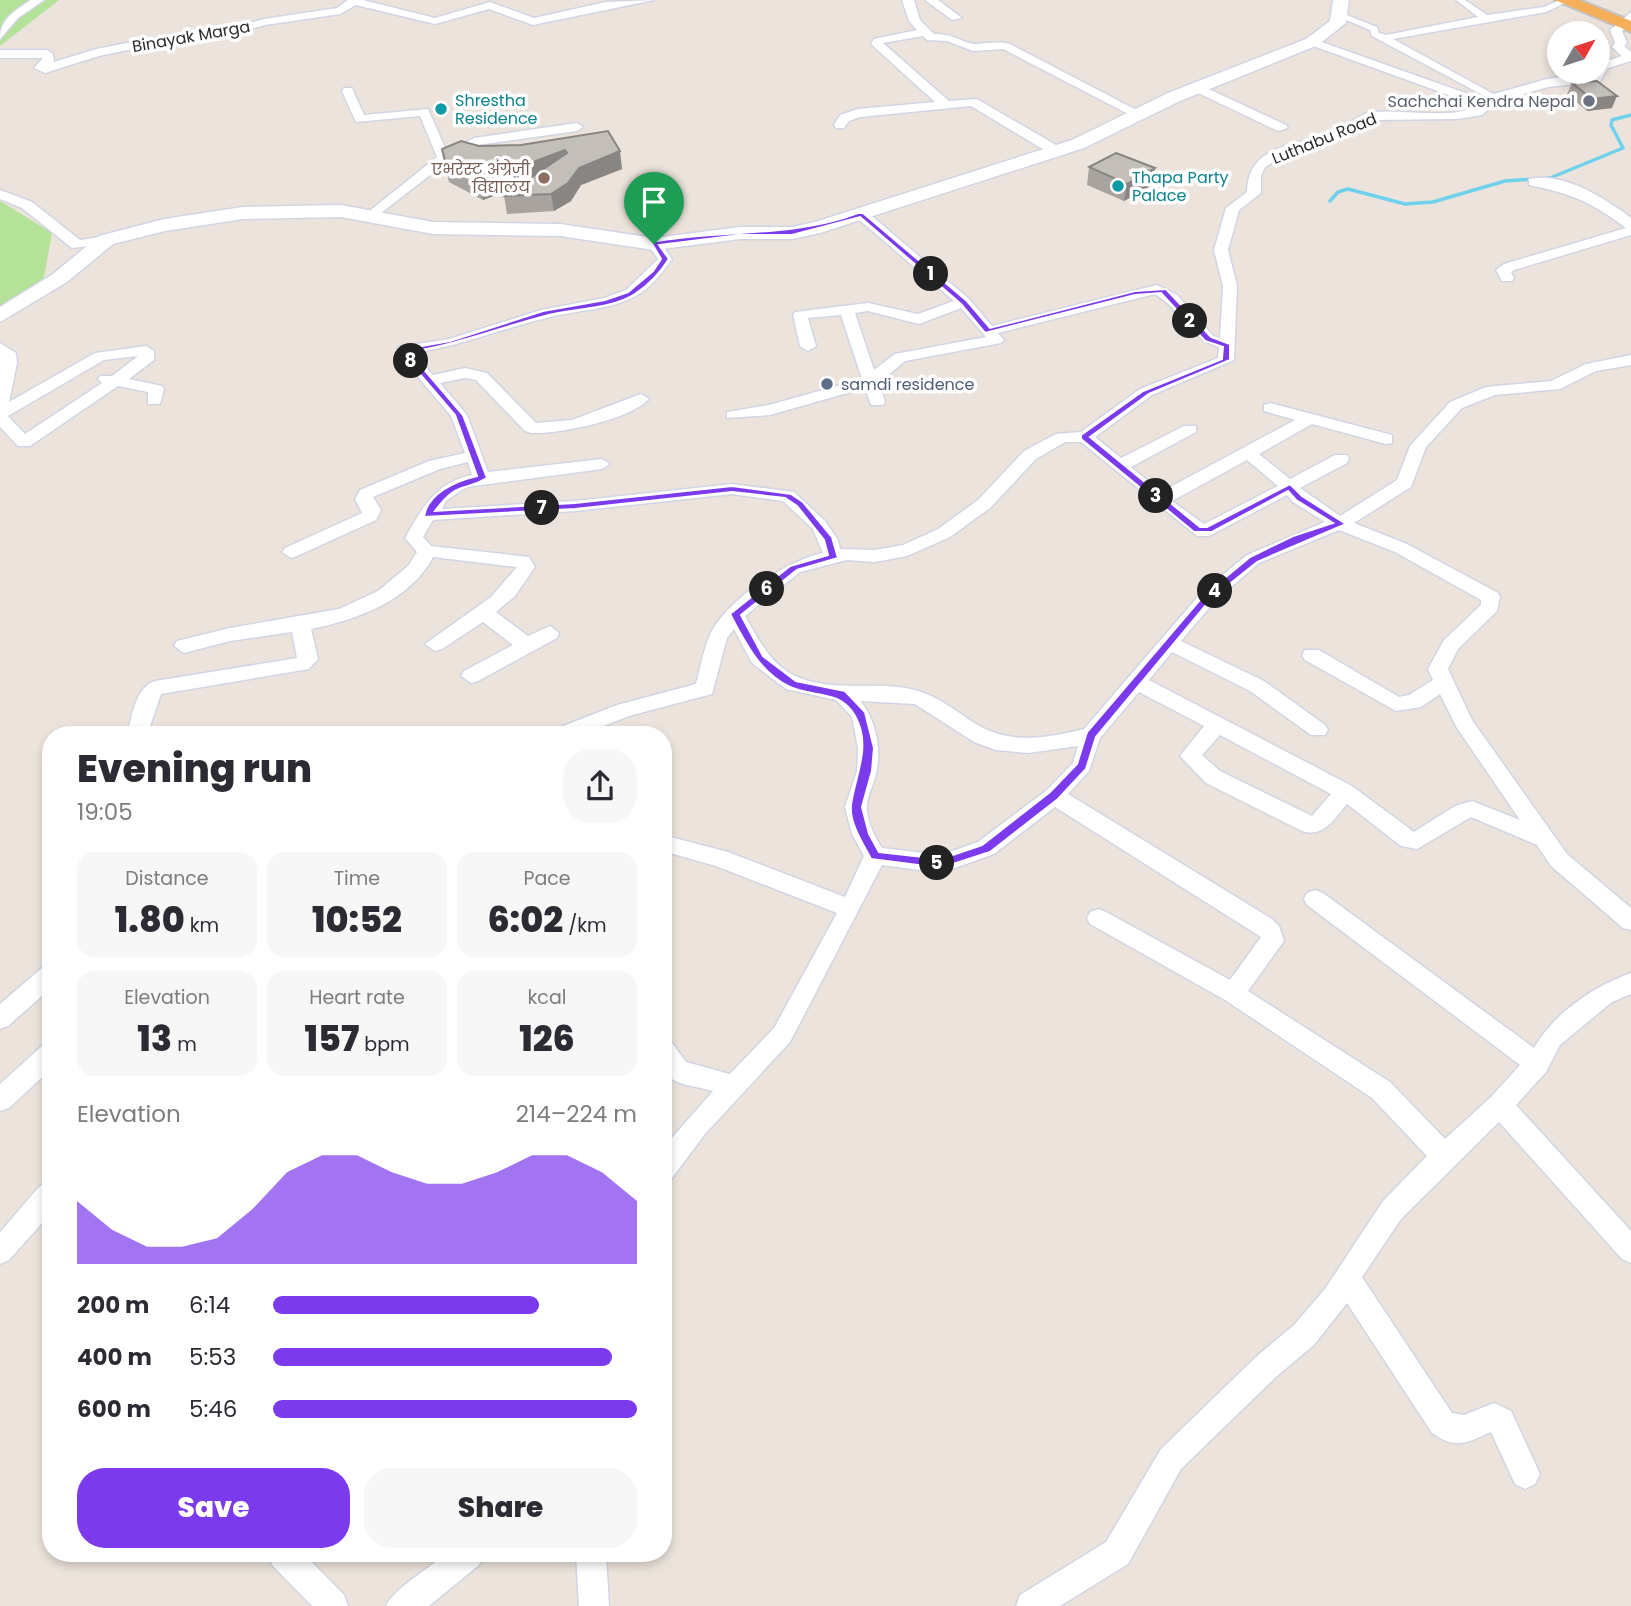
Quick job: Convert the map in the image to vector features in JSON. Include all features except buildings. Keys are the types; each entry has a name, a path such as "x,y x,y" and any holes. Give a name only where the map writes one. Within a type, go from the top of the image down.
{"highway":[{"path":"1564,0 1628,22"},
{"path":"1578,0 1628,22"}],"main road":[{"path":"0,316 60,278 106,240 164,225 243,213 341,211 433,228 560,230 654,244 740,233 792,233 836,224 1056,151 1198,88 1312,42 1334,29 1341,8"}],"street":[{"path":"0,36 14,16 38,0"},
{"name":"Binayak Marga","path":"0,54 47,54 50,60 40,68 45,69 96,53 179,36 225,33 264,22 340,11 354,1 435,21 490,5 533,22 552,20 606,5 648,0"},
{"path":"908,0 911,13 931,38 949,37 973,48 994,44 1006,46 1140,115"},
{"path":"931,0 956,18"},
{"path":"1460,0 1485,18"},
{"path":"1384,38 1546,9 1564,0"},
{"path":"1341,8 1374,29 1376,34 1491,102"},
{"name":"Luthabu Road","path":"1227,345 1230,286 1221,250 1233,208 1254,193 1254,176 1259,165 1285,150 1337,136 1371,117 1458,116 1482,111 1491,102 1547,83 1596,78 1604,66 1630,57 1618,47 1621,43 1616,30 1628,22"},
{"path":"924,32 878,41 877,44 945,104"},
{"path":"1312,42 1491,102"},
{"path":"1198,88 1282,128"},
{"path":"348,92 360,119 424,112 444,159"},
{"path":"840,125 844,118 858,113 973,102 1056,151"},
{"path":"372,216 444,159 474,142 577,127"},
{"path":"1534,182 1553,184 1605,205 1631,225"},
{"path":"0,194 27,205 77,245 106,240"},
{"path":"0,201 27,205"},
{"path":"733,415 770,410 870,382 900,357 996,340 964,302 861,214"},
{"path":"1507,278 1503,270 1509,267 1631,231"},
{"path":"482,478 459,415 403,350 451,343 533,316 607,302 631,293 656,272 665,259 654,244"},
{"path":"606,726 705,690 718,637 735,614 794,568 816,559 847,554 875,556 907,550 944,533 984,504 1030,455 1062,437 1085,437 1146,392 1226,360 1227,345 1208,339 1172,298 1157,289 988,331"},
{"path":"808,346 800,315 868,307 919,319 964,302"},
{"path":"846,310 877,402"},
{"path":"0,348 8,354 9,363 0,405"},
{"path":"146,351 146,360 24,442 6,435 0,416 73,371 100,356 146,351"},
{"path":"875,856 941,864 986,848 1054,796 1082,766 1091,735 1208,597 1253,559 1297,538 1341,524 1405,483 1418,446 1456,405 1492,390 1554,386 1592,367 1631,360"},
{"path":"73,371 156,389 154,401"},
{"path":"430,381 465,373 481,376 531,428 553,430 577,425 641,399"},
{"path":"1269,408 1386,439"},
{"path":"1160,500 1307,420"},
{"path":"1119,466 1190,429"},
{"path":"1085,437 1203,532 1341,458"},
{"path":"1248,453 1290,487 1299,498 1341,524 1401,548 1491,597 1490,607 1451,645 1438,669 1443,683 1464,723 1559,860 1631,921"},
{"path":"290,552 370,516 372,510 364,499 366,494 435,465 473,456"},
{"path":"435,644 483,612 521,577 526,568 523,561 426,551 414,538 444,492 460,483 482,478 602,464"},
{"path":"428,515 575,506 732,489 788,496 819,525 829,540 833,558"},
{"path":"184,646 236,633 300,624 360,611 385,597 424,562 426,551"},
{"path":"483,612 527,645"},
{"path":"735,614 759,659 793,684 842,694 895,694 921,699 948,713 969,730 1013,746 1049,746 1091,735"},
{"path":"139,726 150,692 155,688 302,664 308,659 300,624"},
{"path":"471,676 550,633"},
{"path":"1169,643 1257,686 1318,730"},
{"path":"1312,655 1396,704 1414,702 1443,683"},
{"path":"1135,681 1345,792 1374,811 1409,840 1418,841 1472,809 1545,839"},
{"path":"842,694 861,715 868,748 867,771 856,807 863,834 875,856"},
{"path":"1217,724 1189,756 1213,777 1310,825 1318,824 1345,792"},
{"path":"1054,796 1264,926 1271,933 1273,941 1233,993"},
{"path":"672,845 720,858 850,909"},
{"path":"672,1158 705,1113 735,1086 768,1045 782,1035 850,909 875,856"},
{"path":"1315,899 1537,1064"},
{"path":"1098,918 1233,993 1381,1090 1444,1156"},
{"path":"1031,1606 1117,1552 1171,1459 1267,1366 1304,1335 1335,1298 1346,1277 1392,1210 1444,1156 1500,1105 1537,1064 1552,1038 1604,995 1631,983"},
{"path":"0,1019 42,985"},
{"path":"0,1100 42,1061"},
{"path":"672,1063 678,1071 735,1086"},
{"path":"1500,1105 1631,1250"},
{"path":"0,1251 42,1204"},
{"path":"1346,1277 1442,1423 1452,1430 1464,1429 1494,1417 1501,1421 1525,1474"},
{"path":"291,1562 333,1606"},
{"path":"401,1606 435,1584 459,1562"},
{"path":"591,1562 594,1606"}],"green space":[{"path":"0,0 59,0 0,46"},
{"path":"0,201 52,233 42,288 0,309"}],"waterway":[{"path":"1330,201 1338,192 1348,189 1405,204 1433,202 1505,181 1550,178 1623,148 1611,125 1612,120 1631,115"}],"place":[{"name":"Sachchai Kendra Nepal","path":"1589,101"},
{"name":"Shrestha Residence","path":"441,109"},
{"name":"एभरेस्ट अंग्रेजी विद्यालय","path":"544,178"},
{"name":"Thapa Party Palace","path":"1118,186"},
{"name":"samdi residence","path":"827,384"}],"route":[{"path":"861,214 964,302 988,331 1135,293 1157,289 1163,291 1208,339 1227,345 1226,360 1146,392 1085,437 1203,532 1290,487 1299,498 1341,524 1297,538 1253,559 1208,597 1189,616 1091,735 1082,766 1054,796 986,848 941,864 875,856 863,834 856,807 867,771 868,748 861,715 842,694 793,684 759,659 735,614 794,568 816,559 833,558 829,540 800,504 788,496 732,489 575,506 428,515 431,508 439,503 437,499 444,492 460,483 482,478 459,415 403,350 451,343 546,313 607,302 631,293 656,272 665,259 654,244 740,233 792,233 836,224 861,214"}]}
